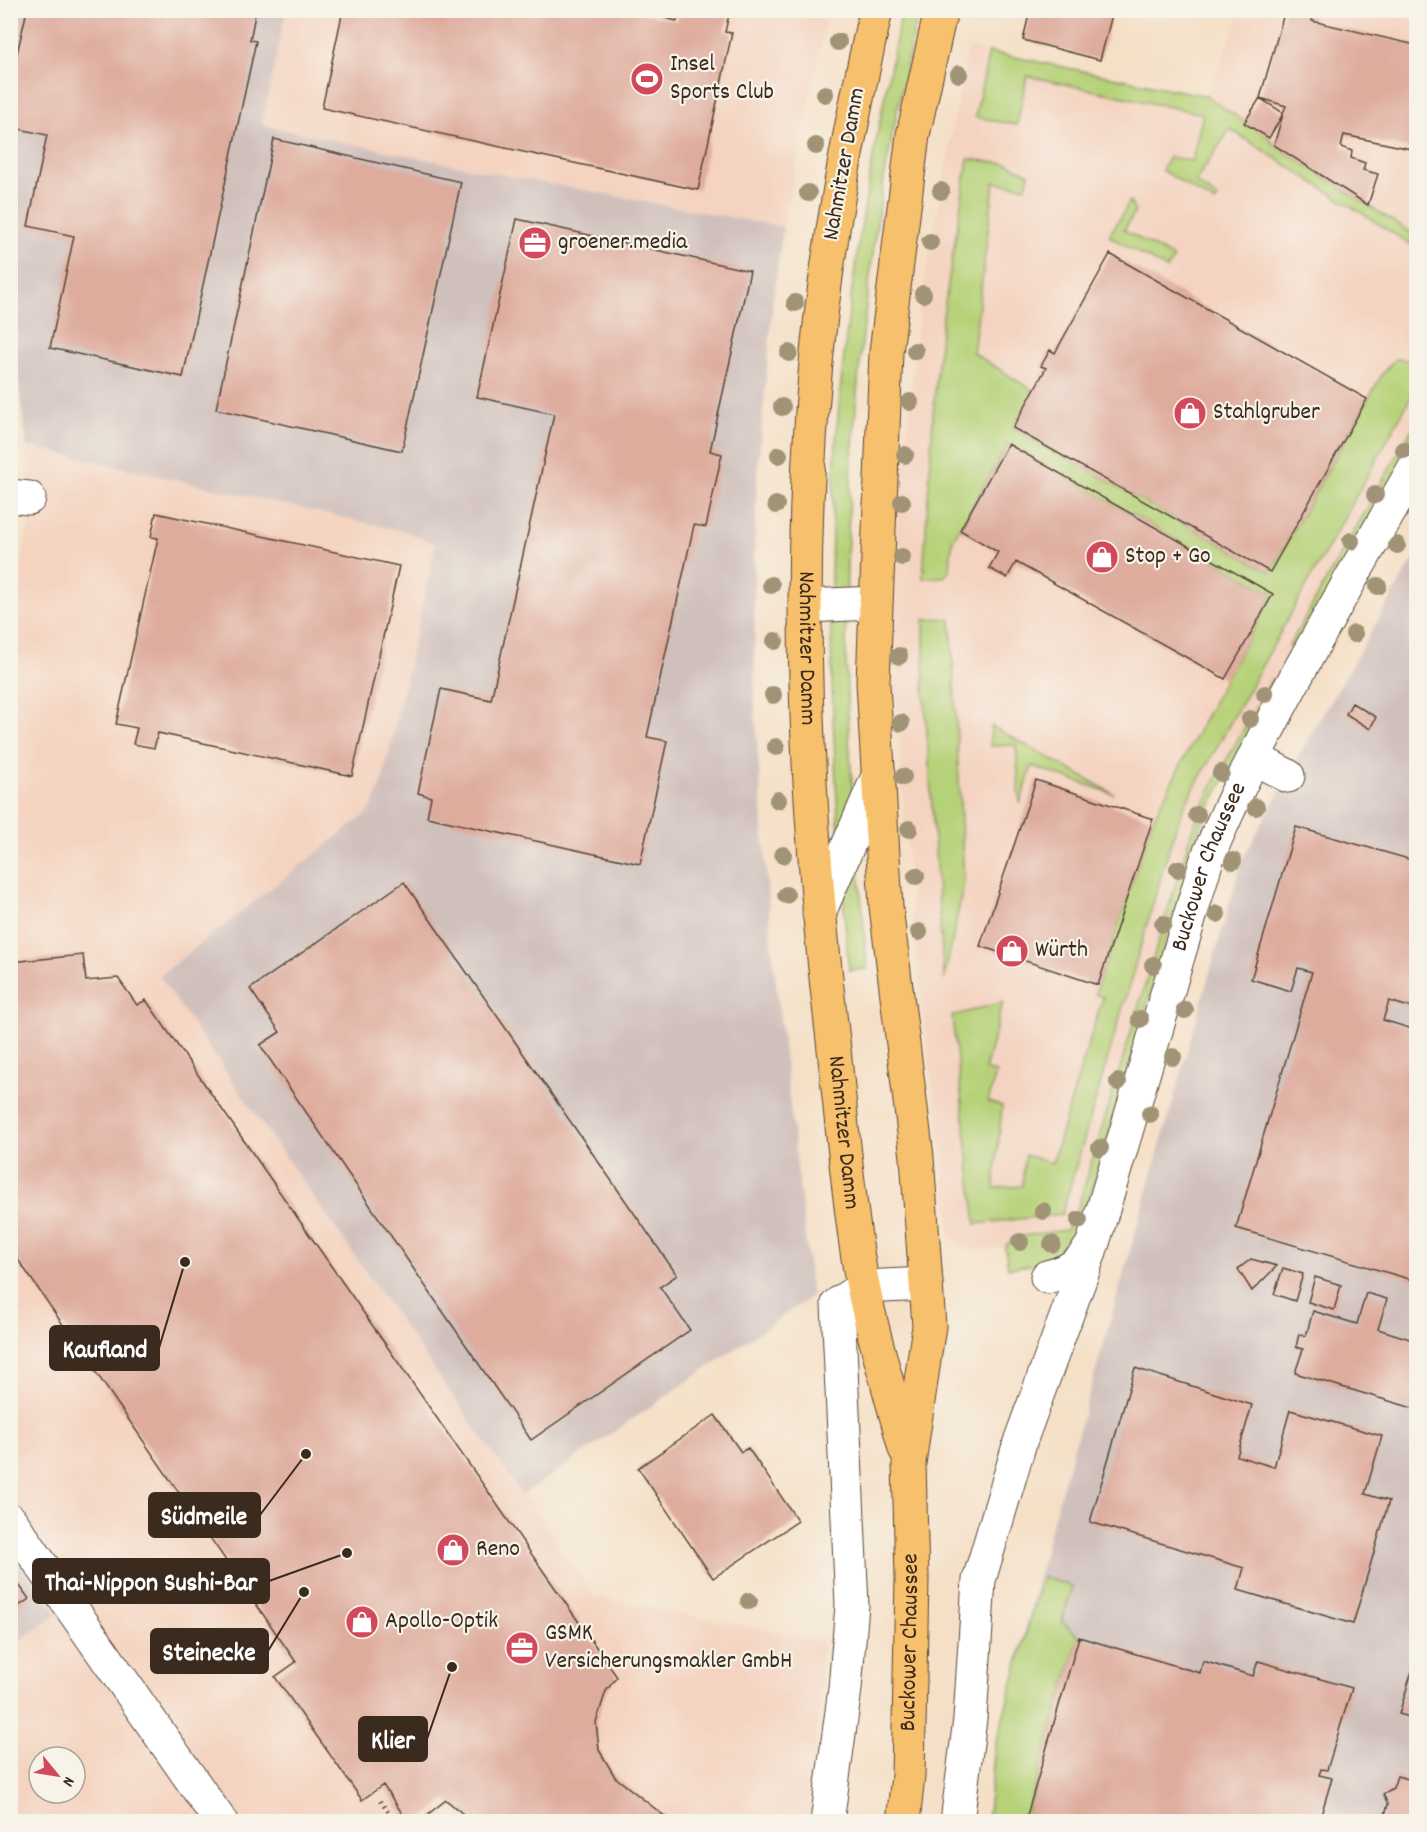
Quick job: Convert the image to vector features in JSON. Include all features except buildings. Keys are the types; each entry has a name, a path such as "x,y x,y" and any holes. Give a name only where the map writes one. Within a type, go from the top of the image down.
{"main road":[{"name":"Nahmitzer Damm","path":"851,1296 809,795 805,606 810,442 827,270 858,91 876,10"},
{"path":"926,1284 917,1158 886,908 873,683 886,352 913,135 941,10"},
{"name":"Buckower Chaussee","path":"903,1821 908,1776 912,1578 909,1462 929,1326 926,1284"},
{"name":"Buckower Chaussee","path":"851,1296 909,1462"}],"street":[{"name":"Buckower Chaussee","path":"1047,1277 1064,1273 1077,1265 1094,1243 1133,1100 1207,859 1280,705 1416,465"},
{"path":"805,606 876,603"},
{"path":"1254,758 1288,776"},
{"path":"819,913 879,774"},
{"path":"957,1821 970,1719 979,1580 1021,1439 1094,1243"},
{"path":"827,1821 845,1689 852,1605 851,1296 926,1284"},
{"path":"10,1520 221,1821"}],"path":[{"path":"380,1801 396,1821"}],"shaded area":[{"path":"10,11 286,11 262,125 482,171 783,227 773,300 757,479 754,562 755,711 771,939 812,1296 522,1495 159,976 369,812 381,787 436,544 406,532 27,446 10,320"},
{"path":"286,11 828,11 783,227 482,171 261,125"},
{"path":"1241,11 1416,11 1416,437 1202,822 1151,986 1082,1228 1008,1268 1005,1247 971,1250 959,1246 951,1234 912,918 895,686 895,555 919,311 951,138 968,48 1206,96"},
{"path":"27,446 406,532 436,543 381,787 369,813 160,976 595,1597 824,1641 809,1821 11,1821 10,1647 57,1614 10,1548 10,615 26,544 29,513"},
{"path":"1416,555 1416,1821 986,1822 993,1759 1049,1534 1242,860 1302,750"},
{"path":"10,1548 57,1614 11,1647 10,1647"}],"green space":[{"path":"902,11 918,11 890,146 874,243 861,346 849,502 846,606 847,697 867,969 849,970 832,699 833,496 842,375 855,270 881,114"},
{"path":"989,52 1206,96 1269,138 1274,145 1416,236 1416,248 1230,129 1195,182 1218,198 1215,203 1162,170 1169,157 1192,161 1203,114 1027,76 1017,125 975,117"},
{"path":"968,159 1009,164 1029,174 1026,187 994,182 973,353 1034,391 1013,428 1270,572 1383,373 1395,359 1416,361 1416,388 1183,808 1062,1214 976,1224 952,1016 1003,1002 985,1070 996,1073 988,1102 1002,1106 994,1188 1022,1186 1025,1155 1052,1163 1103,997 1095,994 1153,819 1225,679 1273,594 1008,444 952,542 950,570 944,577 923,578 934,403 942,322"},
{"path":"1130,201 1135,212 1124,230 1174,258 1167,269 1109,236"},
{"path":"1416,422 1416,437 1298,648 1289,646"},
{"path":"940,618 951,620 964,883 944,980 924,691 924,620"},
{"path":"1272,679 1277,684 1209,808 1197,836 1078,1237 1071,1246 1055,1258 1038,1264 1008,1268 1005,1247 1014,1237 1066,1230 1078,1207 1192,830 1212,786"},
{"path":"991,726 1114,794 1032,766 1020,804 1016,745 990,746"},
{"path":"1042,1576 1072,1587 1062,1621 1079,1637 1025,1821 987,1822 995,1747"}],"place":[{"name":"Insel Sports Club","path":"647,79"},
{"name":"groener.media","path":"535,243"},
{"name":"Stahlgruber","path":"1190,413"},
{"name":"Stop + Go","path":"1102,557"},
{"name":"Würth","path":"1012,951"},
{"name":"Kaufland","path":"185,1262"},
{"name":"Südmeile","path":"306,1454"},
{"name":"Reno","path":"453,1550"},
{"name":"Thai-Nippon Sushi-Bar","path":"347,1553"},
{"name":"Steinecke","path":"304,1592"},
{"name":"Apollo-Optik","path":"362,1622"},
{"name":"GSMK Versicherungsmakler GmbH","path":"522,1648"},
{"name":"Klier","path":"452,1667"}]}
